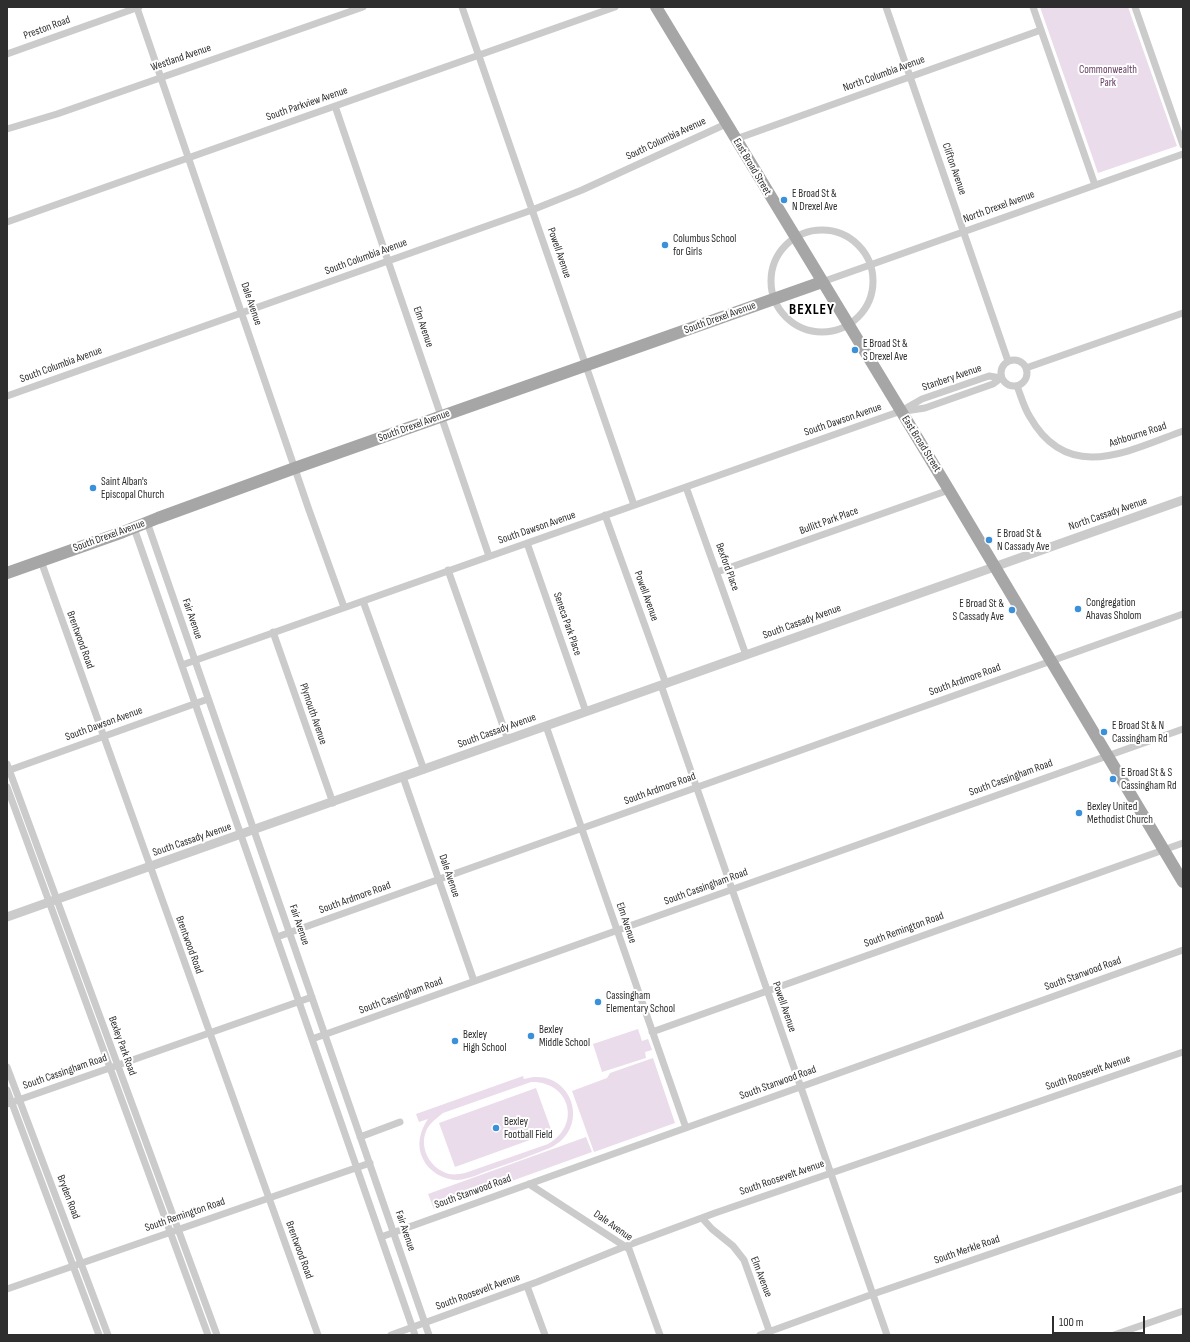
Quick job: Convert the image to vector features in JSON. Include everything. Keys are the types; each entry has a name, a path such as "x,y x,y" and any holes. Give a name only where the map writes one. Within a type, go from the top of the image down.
{"main road":[{"name":"East Broad Street","path":"656,7 949,490 1183,882"},
{"name":"South Drexel Avenue","path":"7,573 134,528 295,468 822,282"}],"street":[{"name":"Westland Avenue","path":"7,129 57,114 363,7"},
{"name":"Powell Avenue","path":"462,7 634,506"},
{"name":"South Parkview Avenue","path":"7,222 615,7"},
{"name":"Clifton Avenue","path":"886,7 1008,361"},
{"path":"1033,7 1095,185"},
{"path":"1135,7 1183,145"},
{"name":"Dale Avenue","path":"138,8 160,77 344,607"},
{"name":"Preston Road","path":"7,54 138,8"},
{"name":"North Columbia Avenue","path":"736,139 1041,30"},
{"name":"Elm Avenue","path":"335,106 489,556"},
{"name":"South Columbia Avenue","path":"7,396 532,210 582,190 726,124"},
{"name":"North Drexel Avenue","path":"822,282 1183,154"},
{"path":"828,230 850,237 866,254 870,264 873,274 873,283 870,298 861,314 856,319 839,329 828,332 818,332 799,328 778,308 774,299 770,281 773,264 782,249 795,237 806,232 828,230"},
{"path":"1026,368 1183,313"},
{"path":"1012,360 1020,362 1026,368 1027,372 1025,381 1017,386 1008,385 1001,378 1002,367 1008,361 1012,360"},
{"name":"Stanbery Avenue","path":"900,411 925,408 993,384 1001,378"},
{"name":"Ashbourne Road","path":"1017,386 1029,416 1045,437 1055,446 1078,456 1091,458 1117,455 1183,432"},
{"name":"South Dawson Avenue","path":"182,665 900,411"},
{"name":"Bexford Place","path":"686,487 746,655"},
{"name":"Bullitt Park Place","path":"717,572 949,490"},
{"name":"North Cassady Avenue","path":"995,567 1183,500"},
{"name":"Powell Avenue","path":"606,516 697,787 887,1335"},
{"name":"Fair Avenue","path":"147,522 429,1335"},
{"path":"134,528 415,1335"},
{"name":"Seneca Park Place","path":"527,543 586,712"},
{"name":"Brentwood Road","path":"41,561 318,1335"},
{"name":"South Cassady Avenue","path":"7,917 254,831 995,567"},
{"path":"448,570 508,740"},
{"path":"363,601 424,770"},
{"name":"South Ardmore Road","path":"277,937 1183,614"},
{"name":"Plymouth Avenue","path":"273,632 333,803"},
{"name":"South Dawson Avenue","path":"8,768 103,737 208,699"},
{"name":"Elm Avenue","path":"546,726 686,1128"},
{"name":"South Cassingham Road","path":"312,1039 1183,729"},
{"name":"Bexley Park Road","path":"8,768 110,1068 208,1335"},
{"name":"Dale Avenue","path":"403,778 474,981"},
{"name":"Bexley Park Road","path":"7,787 118,1065 217,1335"},
{"name":"South Remington Road","path":"652,1032 1183,843"},
{"name":"South Stanwood Road","path":"381,1237 1183,950"},
{"name":"South Cassingham Road","path":"9,1103 312,997"},
{"name":"South Roosevelt Avenue","path":"391,1335 527,1286 626,1246 702,1218 1183,1052"},
{"name":"Bryden Road","path":"7,1066 108,1335"},
{"name":"Bryden Road","path":"7,1090 9,1103 99,1335"},
{"path":"360,1137 400,1122"},
{"name":"South Remington Road","path":"7,1288 370,1163"},
{"name":"Dale Avenue","path":"529,1184 626,1246 631,1254 660,1335"},
{"name":"South Merkle Road","path":"760,1335 770,1333 873,1294 1183,1188"},
{"name":"Elm Avenue","path":"702,1218 712,1229 733,1246 741,1256 747,1268 770,1333"},
{"path":"527,1286 545,1335"},
{"path":"1114,1335 1183,1311"}],"green space":[{"name":"Commonwealth Park","path":"1040,7 1128,7 1177,146 1098,173"},
{"path":"638,1029 642,1041 648,1039 652,1050 645,1052 646,1058 602,1072 593,1044"},
{"path":"653,1058 675,1123 594,1152 572,1091 607,1078 610,1073"},
{"path":"523,1076 524,1079 540,1077 554,1081 564,1089 571,1100 573,1113 571,1126 563,1138 550,1148 466,1179 458,1180 442,1177 429,1168 426,1164 421,1154 419,1143 421,1133 428,1119 419,1122 416,1114","holes":["531,1082 544,1084 555,1089 562,1096 567,1106 568,1116 565,1126 559,1136 548,1144 461,1174 449,1174 442,1171 431,1162 425,1150 425,1136 430,1124 443,1113"]},
{"name":"Bexley Football Field","path":"536,1088 552,1132 455,1167 439,1123"},
{"path":"586,1137 592,1152 434,1209 428,1194"}],"place":[{"name":"E Broad St & N Drexel Ave","path":"784,200"},
{"name":"Columbus School for Girls","path":"665,245"},
{"name":"E Broad St & S Drexel Ave","path":"855,350"},
{"name":"Saint Alban's Episcopal Church","path":"93,488"},
{"name":"E Broad St & N Cassady Ave","path":"989,540"},
{"name":"Congregation Ahavas Sholom","path":"1078,609"},
{"name":"E Broad St & S Cassady Ave","path":"1012,610"},
{"name":"E Broad St & N Cassingham Rd","path":"1104,732"},
{"name":"E Broad St & S Cassingham Rd","path":"1113,779"},
{"name":"Bexley United Methodist Church","path":"1079,813"},
{"name":"Cassingham Elementary School","path":"598,1002"},
{"name":"Bexley Middle School","path":"531,1036"},
{"name":"Bexley High School","path":"455,1041"},
{"name":"Bexley Football Field","path":"496,1128"}],"district":[{"name":"BEXLEY","path":"812,310"}]}
